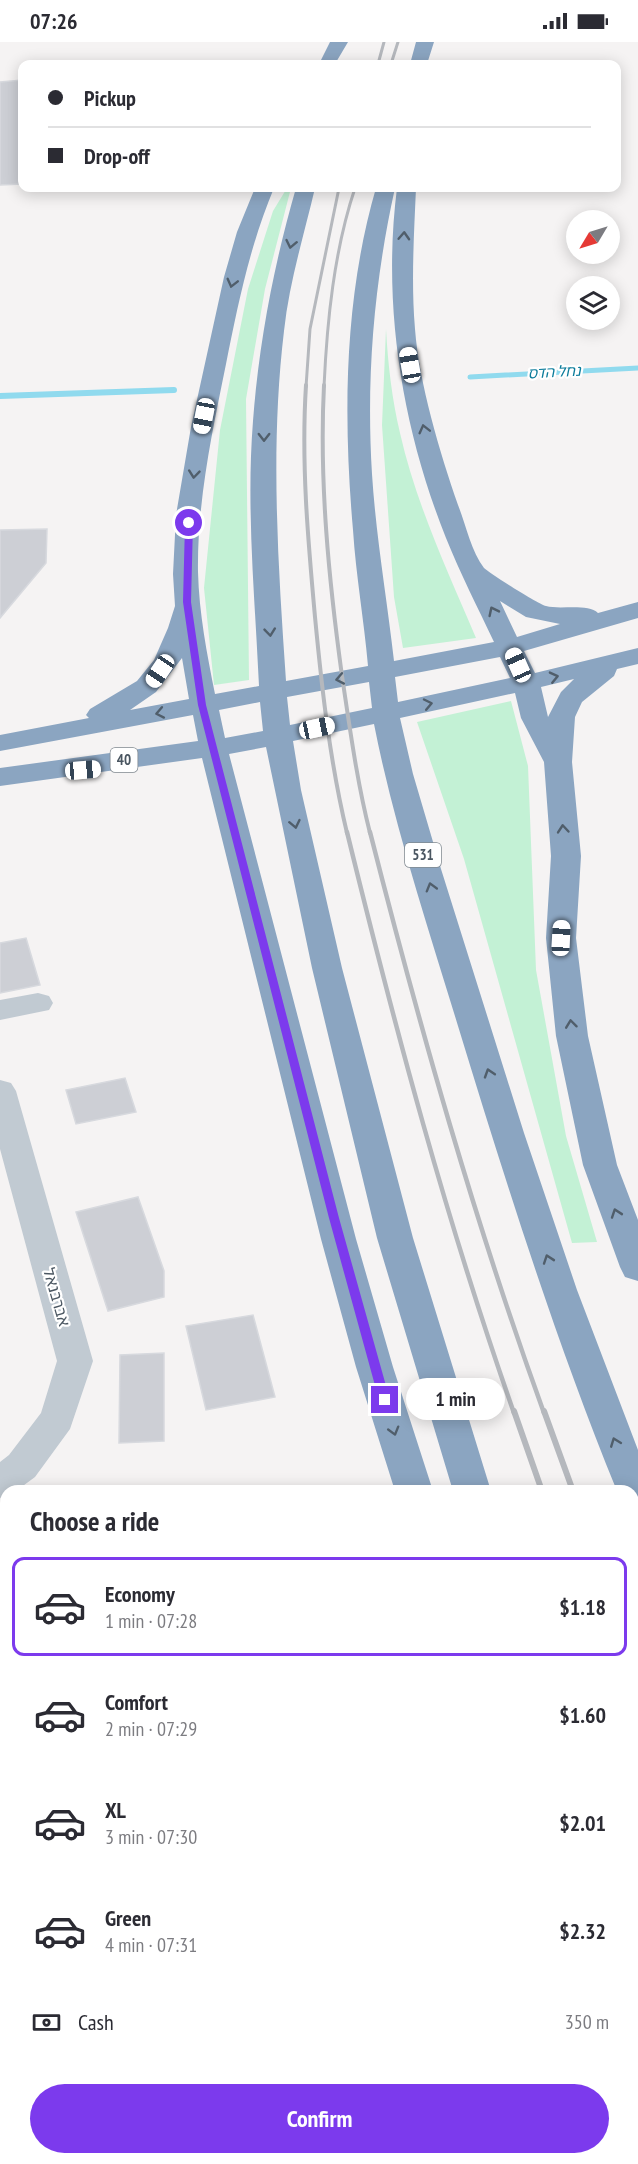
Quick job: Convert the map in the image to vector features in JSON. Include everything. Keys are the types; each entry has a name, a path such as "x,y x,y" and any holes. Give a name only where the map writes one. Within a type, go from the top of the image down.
{"highway":[{"path":"329,60 339,42"},
{"path":"348,60 354,42"},
{"path":"421,60 425,42"},
{"path":"262,192 250,219 232,282 197,451 187,543 187,602 202,705 227,804 334,1218 398,1445 412,1485"},
{"path":"304,192 273,328 264,423 264,529 274,712 287,790 327,968 394,1238 470,1485"},
{"name":"531","path":"384,192 360,331 358,412 364,528 385,708 402,782 451,955 534,1219 579,1347 634,1485"},
{"path":"406,192 402,273 404,331 422,422 436,475 458,538 526,683 535,718 558,762"},
{"path":"474,573 536,612 561,617 630,613"},
{"path":"62,733 123,705 150,686 174,647 187,602"},
{"name":"40","path":"0,743 510,647 630,613"},
{"path":"628,659 579,687 566,702 561,716 558,762 566,856 561,938 572,1036 600,1165 638,1267"},
{"name":"40","path":"0,778 247,743 628,659"},
{"path":"0,778 124,766 159,767 186,772 208,784 227,804"}],"street":[{"path":"0,1010 38,1004"},
{"name":"אברבנאל","path":"0,1091 75,1361 57,1419 22,1466 0,1482"}],"green space":[{"path":"285,192 290,192 265,289 246,399 249,680 214,685 204,588 220,430 248,289 273,211"},
{"path":"386,329 389,369 397,420 407,459 434,537 476,638 403,648 394,597 382,425"},
{"path":"511,701 528,766 536,970 566,1136 597,1242 572,1243 464,859 417,722"}],"building":[{"path":"18,80 18,184 0,185 0,82"},
{"path":"47,529 46,563 0,618 0,530"},
{"path":"26,938 40,985 0,993 0,943"},
{"path":"125,1078 136,1112 76,1124 66,1090"},
{"path":"138,1197 164,1271 164,1297 108,1311 76,1212"},
{"path":"253,1315 275,1397 206,1410 186,1326"},
{"path":"164,1353 164,1441 119,1443 120,1355"}],"waterway":[{"name":"נחל הדס","path":"470,377 638,368"},
{"path":"0,396 174,390"}],"railway":[{"path":"379,60 384,42"},
{"path":"392,60 398,42"},
{"path":"306,387 310,329 338,192"},
{"path":"324,387 333,286 342,236 354,192"},
{"path":"306,385 305,472 315,617 327,726 347,833"},
{"path":"324,385 324,495 333,604 354,755 370,833"},
{"path":"347,832 423,1125 466,1270 514,1413"},
{"path":"370,832 450,1125 495,1270 544,1413"},
{"path":"514,1411 540,1485"},
{"path":"544,1411 571,1485"}],"route":[{"path":"189,523 187,602 202,705 334,1218 385,1400"}]}
